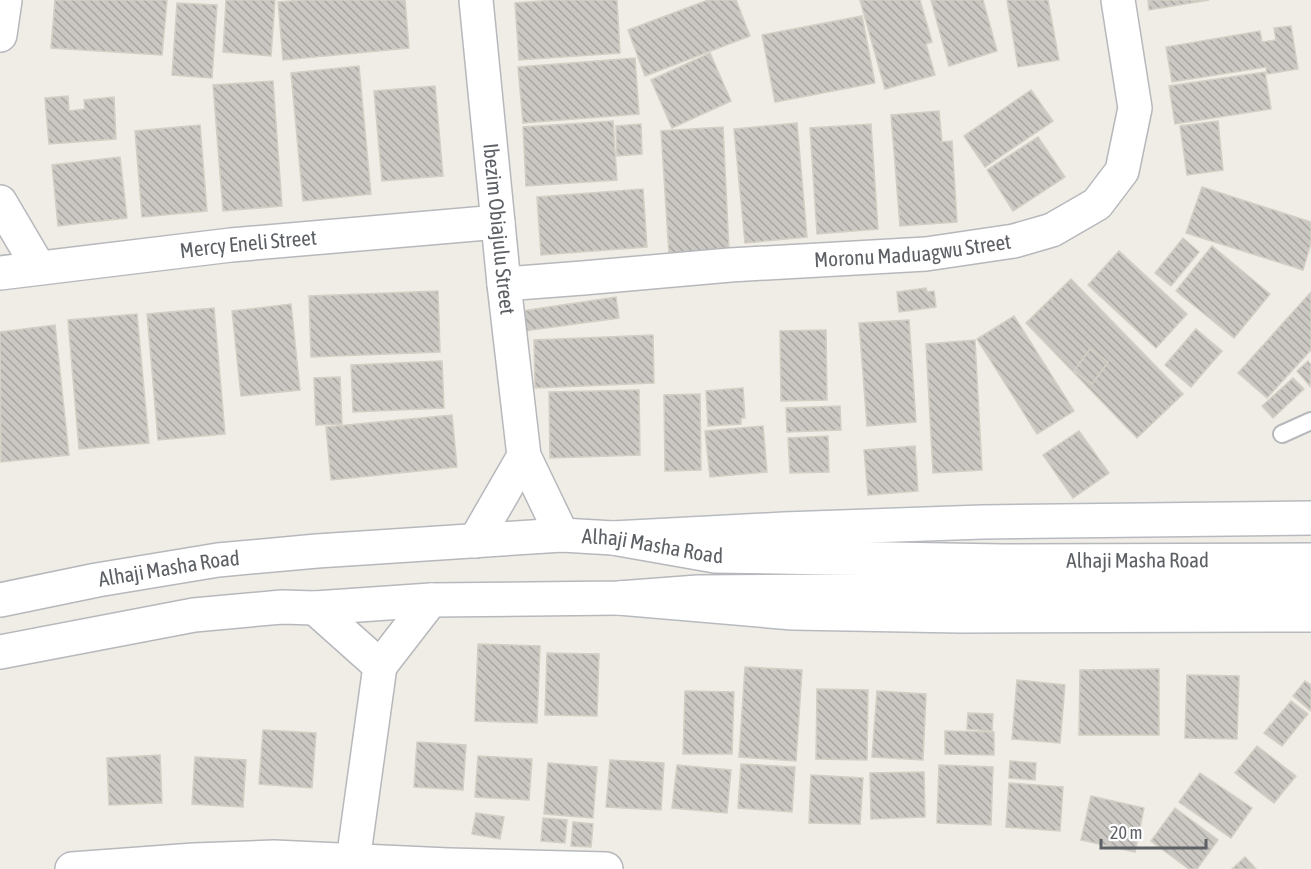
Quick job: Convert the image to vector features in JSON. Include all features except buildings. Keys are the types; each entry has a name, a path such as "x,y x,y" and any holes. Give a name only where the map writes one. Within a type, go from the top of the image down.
{"street":[{"path":"0,35 5,0"},
{"name":"Ibezim Obiajulu Street","path":"476,0 504,284 524,456 562,535"},
{"name":"Moronu Maduagwu Street","path":"504,284 730,265 926,254 1014,241 1052,230 1097,204 1122,171 1135,108 1118,0"},
{"path":"0,202 39,268"},
{"name":"Mercy Eneli Street","path":"0,273 231,245 498,222"},
{"path":"475,541 524,456"},
{"path":"613,538 982,522 1311,519"},
{"name":"Alhaji Masha Road","path":"0,600 98,580 218,560 317,551 562,535 613,538 715,556 1002,575 1311,588"},
{"name":"Alhaji Masha Road","path":"0,652 194,615 282,607 315,608 430,600 619,598 1002,575 1311,560"},
{"path":"619,598 793,613 961,616 1311,615"},
{"path":"352,861 380,666 430,600"},
{"path":"315,608 380,666"},
{"path":"72,869 274,857 449,867 606,869"}],"lane":[{"path":"1282,434 1311,421"}]}
